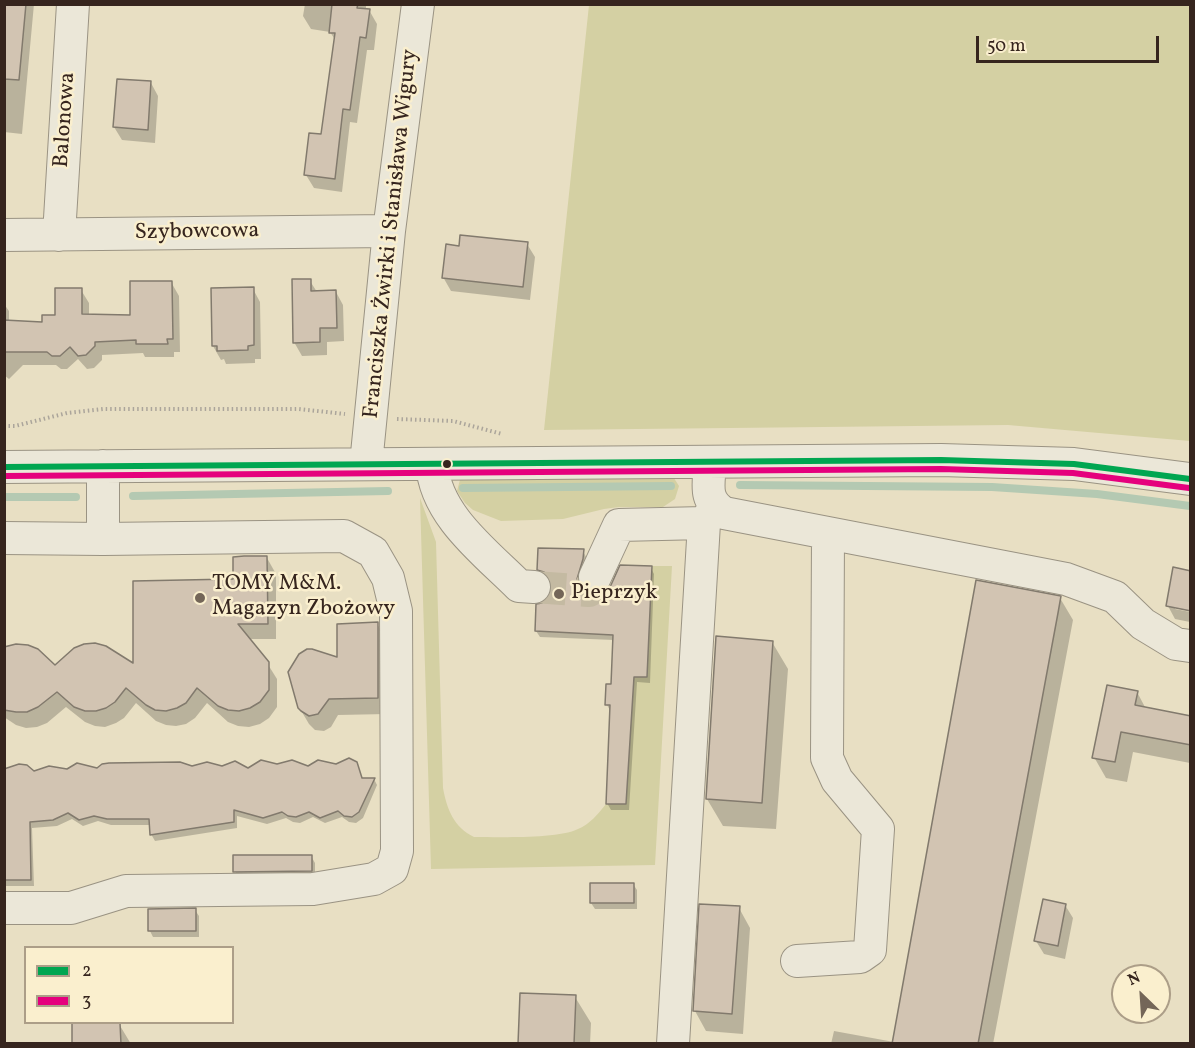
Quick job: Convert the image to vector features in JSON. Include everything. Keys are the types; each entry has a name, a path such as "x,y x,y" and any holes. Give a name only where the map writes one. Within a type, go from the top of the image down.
{"street":[{"name":"Balonowa","path":"58,235 73,4"},
{"name":"Franciszka Żwirki i Stanisława Wigury","path":"366,464 389,231 418,4"},
{"name":"Szybowcowa","path":"4,236 389,231"},
{"path":"4,467 998,460 1074,464 1191,479"},
{"path":"673,1044 710,515 708,494 710,463"},
{"path":"432,464 433,479 454,521 519,586 534,587"},
{"path":"103,466 103,539"},
{"path":"595,577 620,525 724,513 1066,579 1115,597 1143,624 1176,644 1191,646"},
{"path":"797,961 860,957 870,950 878,828 837,780 827,758 828,534"},
{"path":"4,538 344,536 373,552 388,578 396,611 397,851 392,869 374,879 313,889 126,891 71,908 4,908"}],"path":[{"path":"4,426 15,426 67,413 104,409 298,409 410,421 453,421 507,435"}],"shaded area":[{"path":"589,5 1190,5 1190,441 1008,425 544,430"},
{"path":"672,475 679,486 675,499 663,507 619,507 563,519 501,521 473,510 457,491 461,476"},
{"path":"420,498 436,542 443,788 452,817 461,828 474,837 528,837 569,832 586,824 606,804 626,804 633,677 647,677 652,566 672,566 655,865 431,869"}],"building":[{"path":"4,4 26,4 19,80 4,79"},
{"path":"332,4 358,4 357,8 370,9 366,38 360,37 350,110 343,109 335,179 304,175 309,133 321,134 335,33 329,33"},
{"path":"117,79 151,81 148,130 113,127"},
{"path":"460,235 528,242 523,287 442,278 446,244 459,246"},
{"path":"292,279 311,279 311,291 336,290 337,328 320,328 320,342 293,343"},
{"path":"130,281 172,281 173,339 167,339 168,344 136,344 136,340 95,342 95,346 86,355 78,356 70,347 60,356 52,356 47,352 4,352 4,320 42,322 42,315 55,315 55,288 82,288 82,314 130,315"},
{"path":"254,287 254,345 248,346 248,350 217,351 217,346 212,346 211,288"},
{"path":"538,548 584,549 577,579 581,588 588,594 596,595 605,592 611,585 620,565 652,566 647,677 634,677 626,804 606,804 610,705 605,705 606,684 611,684 613,635 535,631 536,604 542,603 549,597 552,588 550,579 544,572 537,570"},
{"path":"267,556 268,624 238,624 269,662 269,690 260,702 239,711 228,710 218,706 197,688 186,703 177,708 166,711 155,710 126,688 115,702 96,711 85,711 74,707 57,692 38,707 27,712 4,710 4,647 16,644 28,645 38,649 55,665 74,648 95,643 106,646 133,663 133,581 233,579 233,557"},
{"path":"1173,567 1191,571 1191,611 1166,606"},
{"path":"976,580 1061,596 1058,613 978,1044 892,1044"},
{"path":"378,622 378,698 329,699 318,714 309,716 301,711 298,708 288,672 299,654 312,649 337,657 337,624"},
{"path":"716,636 773,641 762,803 706,799"},
{"path":"1107,685 1138,691 1135,705 1191,716 1191,745 1121,732 1115,762 1092,758"},
{"path":"349,758 357,762 362,778 375,778 359,812 352,817 344,816 338,811 320,818 309,812 296,817 282,812 263,818 234,810 234,822 150,835 149,819 107,819 94,816 79,820 68,813 53,820 30,822 31,880 4,880 4,769 19,764 27,765 34,771 49,766 67,769 77,763 97,768 109,763 180,762 192,766 207,762 222,766 235,761 248,768 261,760 277,764 292,760 308,766 318,760 336,764"},
{"path":"233,855 312,855 312,871 233,872"},
{"path":"590,883 634,883 634,903 590,903"},
{"path":"1043,899 1066,904 1058,946 1034,941"},
{"path":"699,904 740,906 732,1014 693,1011"},
{"path":"196,908 196,931 148,931 148,909"},
{"path":"520,993 576,995 574,1044 518,1044"},
{"path":"72,1024 120,1024 121,1044 72,1044"}],"waterway":[{"path":"740,485 992,487 1097,494 1190,506"},
{"path":"463,488 671,486"},
{"path":"133,496 388,491"},
{"path":"4,497 76,497"}],"tunnel":[{"path":"534,587 589,591 595,577"}],"transit line":[{"name":"2","path":"4,467 941,460 1074,464 1190,479"},
{"name":"3","path":"4,476 941,469 1073,473 1189,488"}],"place":[{"name":"Pieprzyk","path":"559,594"},
{"name":"TOMY M&M. Magazyn Zbożowy","path":"200,598"}]}
